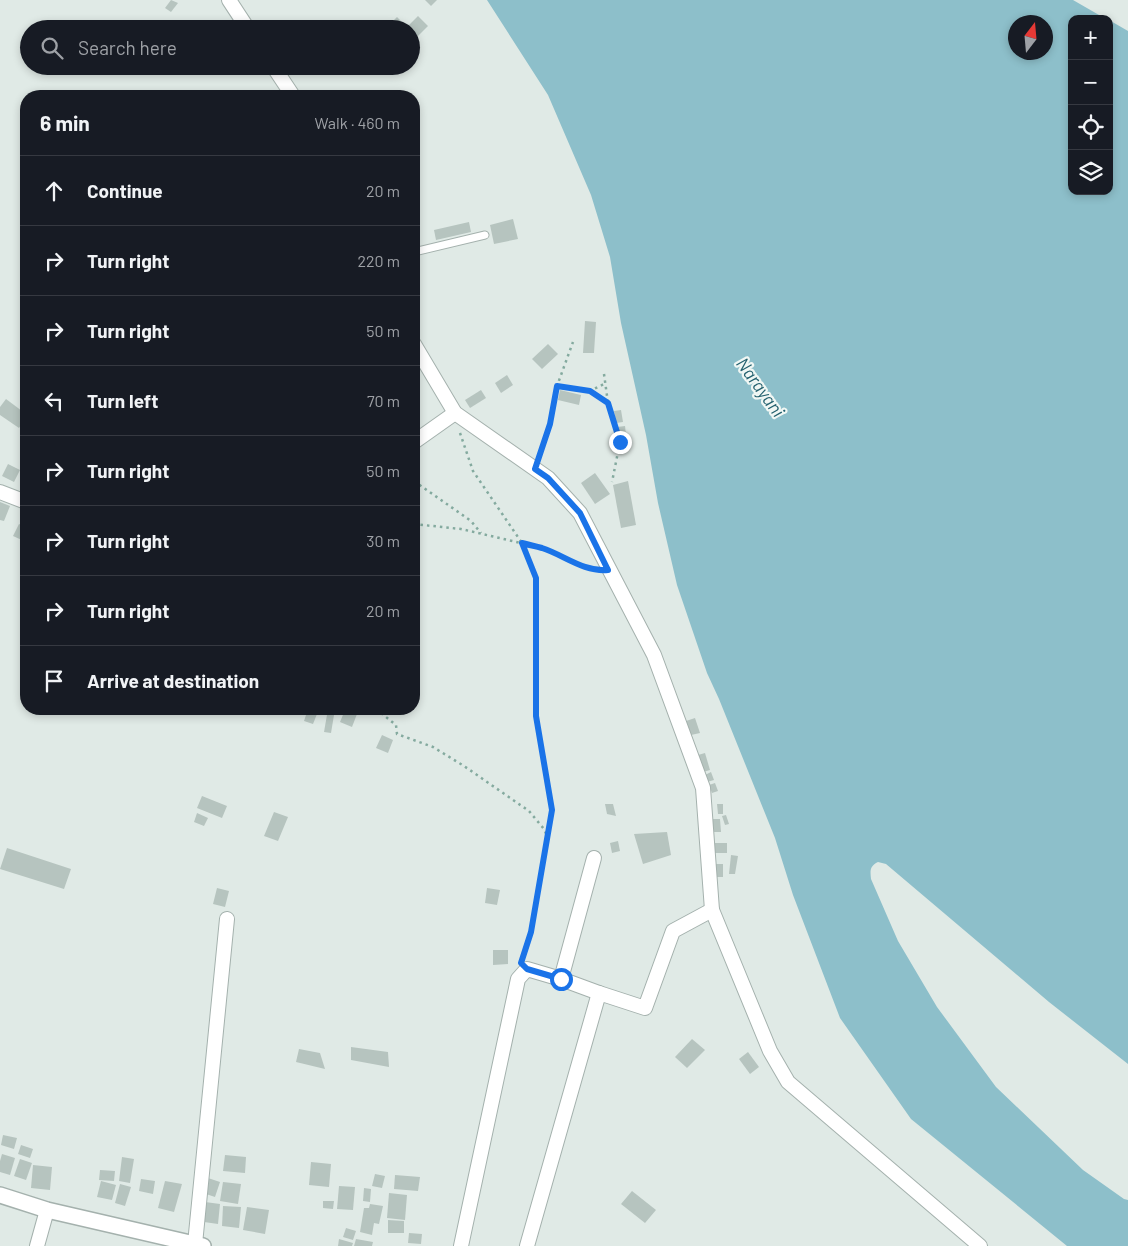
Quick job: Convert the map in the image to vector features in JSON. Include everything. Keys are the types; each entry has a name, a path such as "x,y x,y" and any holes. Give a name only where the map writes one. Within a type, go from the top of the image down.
{"street":[{"path":"229,0 242,20"},
{"path":"279,75 289,90"},
{"path":"420,354 455,413 548,478 580,513 608,570 654,654 702,788 712,910 770,1051 788,1082 980,1246"},
{"path":"420,438 455,413"},
{"path":"0,492 20,500"},
{"path":"561,979 594,858"},
{"path":"461,1246 518,979 527,969 645,1008 673,932 712,910"},
{"path":"0,1195 47,1210 199,1245 227,919"},
{"path":"527,1246 599,993"},
{"path":"37,1246 47,1210"}],"lane":[{"path":"420,251 485,235"}],"path":[{"path":"535,469 550,424 557,386 573,342"},
{"path":"604,374 608,403 620,442 612,482"},
{"path":"590,391 604,383"},
{"path":"557,386 590,391 608,403"},
{"path":"455,413 473,470 522,543 536,578 536,716 552,810 531,932 521,963 527,969"},
{"path":"420,485 471,521 482,534"},
{"path":"420,525 461,529 522,543 542,548 582,566 600,571 608,570"},
{"path":"384,715 396,725 397,734 433,747 529,811 544,829 547,836"}],"water":[{"name":"Narayani","path":"487,0 1073,0 1099,15 1068,15 1068,195 1113,195 1113,22 1128,31 1128,1064 1049,1002 886,864 878,862 872,867 871,879 898,941 937,1007 996,1087 1083,1170 1128,1200 1128,1246 1067,1246 911,1119 840,1018 793,895 775,838 707,673 677,585 621,323 610,257 591,195 548,95"}],"building":[{"path":"171,0 178,3 171,12 165,8"},
{"path":"425,0 437,0 431,6"},
{"path":"418,16 428,26 420,34 420,20 414,20"},
{"path":"513,219 518,239 494,244 490,225"},
{"path":"469,222 471,232 436,240 434,230"},
{"path":"585,321 596,322 594,353 583,353"},
{"path":"548,344 558,354 542,369 532,359"},
{"path":"507,375 513,385 501,393 495,383"},
{"path":"481,390 486,398 470,408 465,400"},
{"path":"560,390 581,395 579,405 558,400"},
{"path":"6,399 20,410 19,428 0,415 0,407"},
{"path":"621,410 623,422 616,423 614,411"},
{"path":"625,426 626,435 619,436 617,427"},
{"path":"628,439 630,448 623,449 621,440"},
{"path":"8,464 20,470 14,482 2,476"},
{"path":"595,473 610,494 595,504 581,483"},
{"path":"628,481 636,525 621,528 613,485"},
{"path":"0,502 10,506 4,521 0,520"},
{"path":"19,524 20,524 20,539 13,536"},
{"path":"306,715 317,715 313,724 304,721"},
{"path":"327,715 334,715 331,733 324,732"},
{"path":"343,715 357,715 352,727 340,722"},
{"path":"695,718 700,733 691,735 686,721"},
{"path":"382,735 393,740 388,753 376,748"},
{"path":"705,753 710,770 703,772 698,755"},
{"path":"711,772 714,780 707,782 705,775"},
{"path":"715,783 718,791 712,793 709,785"},
{"path":"202,796 227,806 222,818 197,808"},
{"path":"605,804 613,804 616,816 607,814"},
{"path":"717,804 723,804 723,814 718,814"},
{"path":"274,812 288,817 278,841 264,836"},
{"path":"197,813 208,818 204,826 194,822"},
{"path":"726,815 729,824 725,825 722,816"},
{"path":"712,819 720,819 721,832 713,832"},
{"path":"667,832 671,855 643,864 634,834"},
{"path":"618,841 620,851 612,853 610,843"},
{"path":"714,843 727,843 727,853 714,853"},
{"path":"7,848 71,869 64,889 0,869"},
{"path":"731,855 738,856 735,874 729,874"},
{"path":"716,864 723,864 723,877 716,877"},
{"path":"217,888 229,891 225,907 213,904"},
{"path":"487,888 500,890 497,905 485,903"},
{"path":"493,950 508,950 508,964 493,965"},
{"path":"692,1039 705,1050 687,1068 675,1057"},
{"path":"351,1047 388,1052 389,1067 351,1060"},
{"path":"299,1049 320,1053 325,1069 296,1062"},
{"path":"748,1052 759,1067 750,1074 739,1059"},
{"path":"3,1135 17,1138 14,1149 1,1145"},
{"path":"21,1145 33,1149 30,1158 18,1154"},
{"path":"2,1154 15,1158 10,1175 0,1172"},
{"path":"225,1155 246,1157 245,1173 223,1171"},
{"path":"122,1157 134,1159 130,1183 119,1181"},
{"path":"20,1159 32,1163 26,1180 14,1176"},
{"path":"311,1162 331,1164 329,1187 309,1185"},
{"path":"33,1165 52,1167 50,1190 31,1188"},
{"path":"100,1170 115,1171 114,1181 99,1180"},
{"path":"375,1174 385,1176 382,1188 372,1186"},
{"path":"395,1175 420,1177 418,1191 394,1189"},
{"path":"208,1178 220,1182 215,1197 203,1193"},
{"path":"141,1179 155,1181 153,1194 139,1191"},
{"path":"101,1181 116,1185 112,1200 97,1197"},
{"path":"165,1181 182,1184 174,1212 158,1208"},
{"path":"223,1182 241,1184 238,1204 220,1201"},
{"path":"120,1184 131,1187 125,1206 115,1203"},
{"path":"339,1186 355,1187 353,1210 337,1209"},
{"path":"364,1188 371,1189 370,1202 363,1201"},
{"path":"632,1191 656,1210 645,1223 621,1204"},
{"path":"389,1193 407,1195 405,1220 387,1218"},
{"path":"323,1201 334,1201 333,1209 323,1208"},
{"path":"205,1202 220,1204 218,1224 204,1222"},
{"path":"370,1204 383,1206 379,1224 374,1223 372,1235 360,1232 364,1208 369,1208"},
{"path":"223,1206 241,1207 239,1228 222,1226"},
{"path":"247,1207 269,1210 265,1234 243,1230"},
{"path":"388,1220 404,1221 404,1233 388,1233"},
{"path":"346,1228 356,1231 353,1240 343,1237"},
{"path":"409,1233 422,1234 421,1244 408,1243"},
{"path":"339,1239 353,1243 352,1246 338,1246"},
{"path":"356,1239 373,1242 372,1246 354,1246"}],"route":[{"path":"561,979 527,969 521,963 531,932 552,810 536,716 536,578 522,543 542,548 582,566 600,571 608,570 580,513 548,478 535,469 550,424 557,386 590,391 608,403 620,442"}]}
